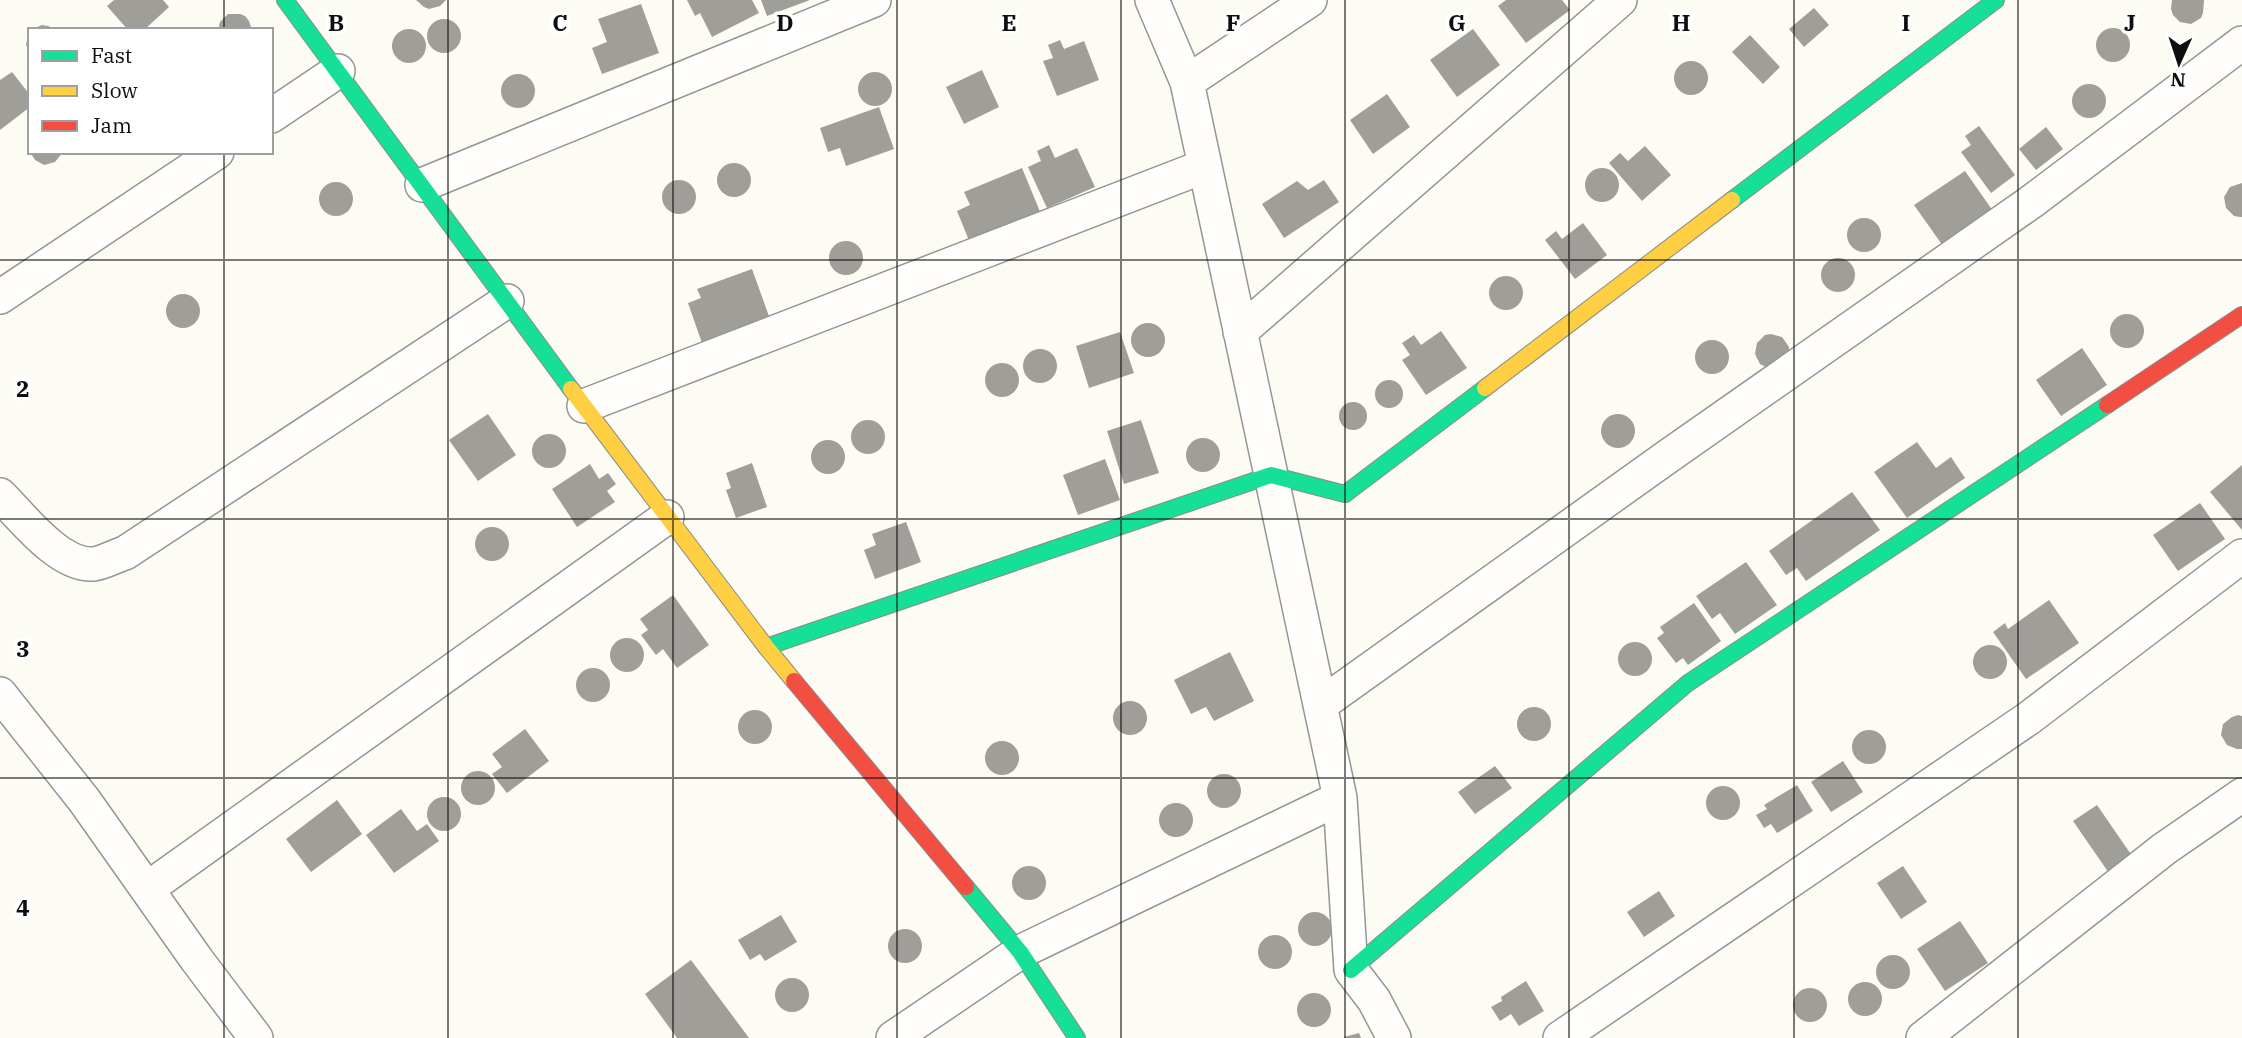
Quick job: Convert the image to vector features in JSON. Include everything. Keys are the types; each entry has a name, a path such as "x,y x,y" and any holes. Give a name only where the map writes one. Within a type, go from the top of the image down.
{"street":[{"path":"422,185 874,0"},
{"path":"1152,0 1187,82 1340,798 1351,970 1374,1000 1394,1038"},
{"path":"1187,82 1310,0"},
{"path":"1240,332 1620,0"},
{"path":"766,647 1270,475 1345,495 1996,0"},
{"path":"295,4 338,71 667,517 766,647 1020,952 1077,1038"},
{"path":"1320,705 2031,202 2242,43"},
{"path":"273,115 338,71"},
{"path":"0,297 214,154"},
{"path":"584,406 1205,166"},
{"path":"0,495 49,545 80,563 95,564 125,553 507,301"},
{"path":"1351,970 1688,683 2242,315"},
{"path":"148,889 667,517"},
{"path":"1560,1038 2029,718 2242,556"},
{"path":"0,694 84,800 197,960 256,1038"},
{"path":"1923,1038 2164,849 2242,795"},
{"path":"893,1038 1020,952 1340,798"}],"building":[{"path":"114,0 163,0 169,7 146,28 126,28 107,6"},
{"path":"416,0 446,0 440,6 429,9"},
{"path":"687,0 752,0 759,13 712,37 700,13 695,16"},
{"path":"761,0 810,0 767,16"},
{"path":"1506,0 1562,0 1570,10 1526,43 1498,6"},
{"path":"2172,0 2204,0 2201,18 2191,24 2180,22 2173,15"},
{"path":"641,4 659,53 602,74 592,48 607,42 598,19"},
{"path":"1814,8 1829,25 1804,47 1789,29"},
{"path":"228,14 240,14 245,16 251,28 218,28 220,22"},
{"path":"444,19 456,24 461,36 456,48 444,53 432,48 427,36 432,24"},
{"path":"2113,28 2125,33 2130,45 2125,57 2113,62 2101,57 2096,45 2101,33"},
{"path":"409,29 421,34 426,46 421,58 409,63 397,58 392,46 397,34"},
{"path":"1473,29 1500,65 1457,97 1430,60"},
{"path":"1750,35 1780,67 1763,84 1732,52"},
{"path":"1060,40 1064,49 1084,41 1099,80 1057,96 1043,61 1053,58 1048,45"},
{"path":"1691,61 1703,66 1708,78 1703,90 1691,95 1679,90 1674,78 1679,66"},
{"path":"982,70 999,107 964,124 946,87"},
{"path":"12,72 28,92 28,109 0,130 0,80"},
{"path":"875,72 887,77 892,89 887,101 875,106 863,101 858,89 863,77"},
{"path":"518,74 530,79 535,91 530,103 518,108 506,103 501,91 506,79"},
{"path":"2089,84 2101,89 2106,101 2101,113 2089,118 2077,113 2072,101 2077,89"},
{"path":"1387,94 1410,127 1373,154 1350,120"},
{"path":"879,107 894,149 846,166 840,148 828,152 820,128"},
{"path":"1979,126 2015,175 1991,193 1961,152 1971,145 1965,136"},
{"path":"2046,127 2063,149 2036,170 2019,149"},
{"path":"1049,145 1055,158 1077,148 1095,187 1047,208 1028,167 1041,161 1037,151"},
{"path":"1645,146 1671,175 1642,201 1609,163 1620,153 1628,161"},
{"path":"31,154 61,154 55,162 44,165"},
{"path":"734,163 746,168 751,180 746,192 734,197 722,192 717,180 722,168"},
{"path":"1022,168 1041,214 970,243 957,211 970,205 964,192"},
{"path":"1602,168 1614,173 1619,185 1614,197 1602,202 1590,197 1585,185 1590,173"},
{"path":"1965,171 1993,211 1943,246 1914,205"},
{"path":"679,180 691,185 696,197 691,209 679,214 667,209 662,197 667,185"},
{"path":"1324,180 1339,202 1284,238 1262,204 1297,181 1308,190"},
{"path":"336,182 348,187 353,199 348,211 336,216 324,211 319,199 324,187"},
{"path":"2242,183 2240,217 2234,216 2226,208 2224,197 2230,187"},
{"path":"1864,218 1876,223 1881,235 1876,247 1864,252 1852,247 1847,235 1852,223"},
{"path":"1583,223 1607,255 1575,279 1545,240 1556,231 1562,239"},
{"path":"846,241 858,246 863,258 858,270 846,275 834,270 829,258 834,246"},
{"path":"1838,258 1850,263 1855,275 1850,287 1838,292 1826,287 1821,275 1826,263"},
{"path":"752,269 770,319 702,343 688,303 701,298 697,289"},
{"path":"1506,276 1518,281 1523,293 1518,305 1506,310 1494,305 1489,293 1494,281"},
{"path":"183,294 195,299 200,311 195,323 183,328 171,323 166,311 171,299"},
{"path":"2127,314 2139,319 2144,331 2139,343 2127,348 2115,343 2110,331 2115,319"},
{"path":"1148,323 1160,328 1165,340 1160,352 1148,357 1136,352 1131,340 1136,328"},
{"path":"1441,331 1467,368 1426,395 1402,360 1410,355 1402,343 1414,335 1421,345"},
{"path":"1120,332 1134,373 1089,388 1076,346"},
{"path":"1765,335 1782,337 1789,347 1789,352 1770,369 1760,364 1755,354 1757,343"},
{"path":"1712,340 1724,345 1729,357 1724,369 1712,374 1700,369 1695,357 1700,345"},
{"path":"2082,348 2107,385 2061,416 2036,380"},
{"path":"1040,349 1052,354 1057,366 1052,378 1040,383 1028,378 1023,366 1028,354"},
{"path":"1002,363 1014,368 1019,380 1014,392 1002,397 990,392 985,380 990,368"},
{"path":"1389,380 1399,384 1403,394 1399,404 1389,408 1379,404 1375,394 1379,384"},
{"path":"1353,402 1363,406 1367,416 1363,426 1353,430 1343,426 1339,416 1343,406"},
{"path":"488,414 516,455 478,481 449,440"},
{"path":"1618,414 1630,419 1635,431 1630,443 1618,448 1606,443 1601,431 1606,419"},
{"path":"868,420 880,425 885,437 880,449 868,454 856,449 851,437 856,425"},
{"path":"1141,420 1159,473 1124,484 1107,431"},
{"path":"549,434 561,439 566,451 561,463 549,468 537,463 532,451 537,439"},
{"path":"1203,438 1215,443 1220,455 1215,467 1203,472 1191,467 1186,455 1191,443"},
{"path":"828,440 840,445 845,457 840,469 828,474 816,469 811,457 816,445"},
{"path":"1917,442 1936,468 1951,457 1965,478 1907,518 1874,472"},
{"path":"1105,459 1120,500 1078,515 1063,475"},
{"path":"752,463 767,507 736,518 726,490 731,488 726,473"},
{"path":"590,464 599,479 608,473 616,484 607,491 615,502 577,527 552,489"},
{"path":"2242,465 2242,530 2210,492"},
{"path":"1852,492 1880,530 1806,581 1797,568 1786,575 1769,551"},
{"path":"2200,503 2225,539 2178,571 2153,535"},
{"path":"906,522 921,562 875,579 864,550 876,545 872,534"},
{"path":"492,527 504,532 509,544 504,556 492,561 480,556 475,544 480,532"},
{"path":"1746,562 1777,605 1735,634 1720,613 1712,619 1696,596"},
{"path":"673,595 709,645 677,668 663,649 656,655 641,635 648,630 640,619"},
{"path":"2049,600 2079,643 2026,679 1993,632 2005,623 2008,629"},
{"path":"1694,603 1721,641 1688,665 1683,658 1676,663 1657,638 1664,633 1660,627"},
{"path":"627,638 639,643 644,655 639,667 627,672 615,667 610,655 615,643"},
{"path":"1635,642 1647,647 1652,659 1647,671 1635,676 1623,671 1618,659 1623,647"},
{"path":"1990,645 2002,650 2007,662 2002,674 1990,679 1978,674 1973,662 1978,650"},
{"path":"1230,652 1254,701 1214,721 1206,707 1191,714 1174,680"},
{"path":"593,668 605,673 610,685 605,697 593,702 581,697 576,685 581,673"},
{"path":"1130,701 1142,706 1147,718 1142,730 1130,735 1118,730 1113,718 1118,706"},
{"path":"1534,707 1546,712 1551,724 1546,736 1534,741 1522,736 1517,724 1522,712"},
{"path":"755,710 767,715 772,727 767,739 755,744 743,739 738,727 743,715"},
{"path":"2238,715 2242,716 2242,749 2227,745 2221,735 2223,724"},
{"path":"525,729 549,761 507,793 492,774 502,767 492,754"},
{"path":"1869,730 1881,735 1886,747 1881,759 1869,764 1857,759 1852,747 1857,735"},
{"path":"1002,741 1014,746 1019,758 1014,770 1002,775 990,770 985,758 990,746"},
{"path":"1843,761 1863,792 1831,812 1811,782"},
{"path":"1495,766 1512,788 1475,814 1458,792"},
{"path":"478,771 490,776 495,788 490,800 478,805 466,800 461,788 466,776"},
{"path":"1224,774 1236,779 1241,791 1236,803 1224,808 1212,803 1207,791 1212,779"},
{"path":"1797,785 1813,811 1777,833 1771,824 1764,828 1756,815 1767,809 1764,805"},
{"path":"1723,786 1735,791 1740,803 1735,815 1723,820 1711,815 1706,803 1711,791"},
{"path":"444,797 456,802 461,814 456,826 444,831 432,826 427,814 432,802"},
{"path":"337,800 362,834 311,872 286,839"},
{"path":"1176,803 1188,808 1193,820 1188,832 1176,837 1164,832 1159,820 1164,808"},
{"path":"2097,805 2139,866 2111,876 2073,821"},
{"path":"401,809 417,831 427,824 439,841 394,873 366,835"},
{"path":"1029,866 1041,871 1046,883 1041,895 1029,900 1017,895 1012,883 1017,871"},
{"path":"1903,866 1927,902 1901,919 1877,883"},
{"path":"1659,891 1675,916 1644,937 1627,912"},
{"path":"1315,912 1327,917 1332,929 1327,941 1315,946 1303,941 1298,929 1303,917"},
{"path":"781,915 797,942 765,961 760,954 750,960 738,940"},
{"path":"1960,921 1988,963 1945,991 1917,949"},
{"path":"905,929 917,934 922,946 917,958 905,963 893,958 888,946 893,934"},
{"path":"1275,935 1287,940 1292,952 1287,964 1275,969 1263,964 1258,952 1263,940"},
{"path":"1893,955 1905,960 1910,972 1905,984 1893,989 1881,984 1876,972 1881,960"},
{"path":"691,960 749,1038 677,1038 645,994"},
{"path":"792,978 804,983 809,995 804,1007 792,1012 780,1007 775,995 780,983"},
{"path":"1526,981 1544,1011 1519,1026 1511,1014 1500,1021 1491,1007"},
{"path":"1865,982 1877,987 1882,999 1877,1011 1865,1016 1853,1011 1848,999 1853,987"},
{"path":"1810,988 1822,993 1827,1005 1822,1017 1810,1022 1798,1017 1793,1005 1798,993"},
{"path":"1314,993 1326,998 1331,1010 1326,1022 1314,1027 1302,1022 1297,1010 1302,998"},
{"path":"1359,1033 1361,1038 1344,1038 1344,1037"}],"traffic: fast":[{"path":"285,0 571,389"},
{"path":"1732,200 1996,0"},
{"path":"766,647 1271,475 1345,494 1485,388"},
{"path":"1351,970 1688,683 2107,405"},
{"path":"966,887 1020,952 1077,1038"}],"traffic: slow":[{"path":"1485,388 1732,200"},
{"path":"571,389 794,681"}],"traffic: jam":[{"path":"2107,405 2242,315"},
{"path":"794,681 966,887"}]}
